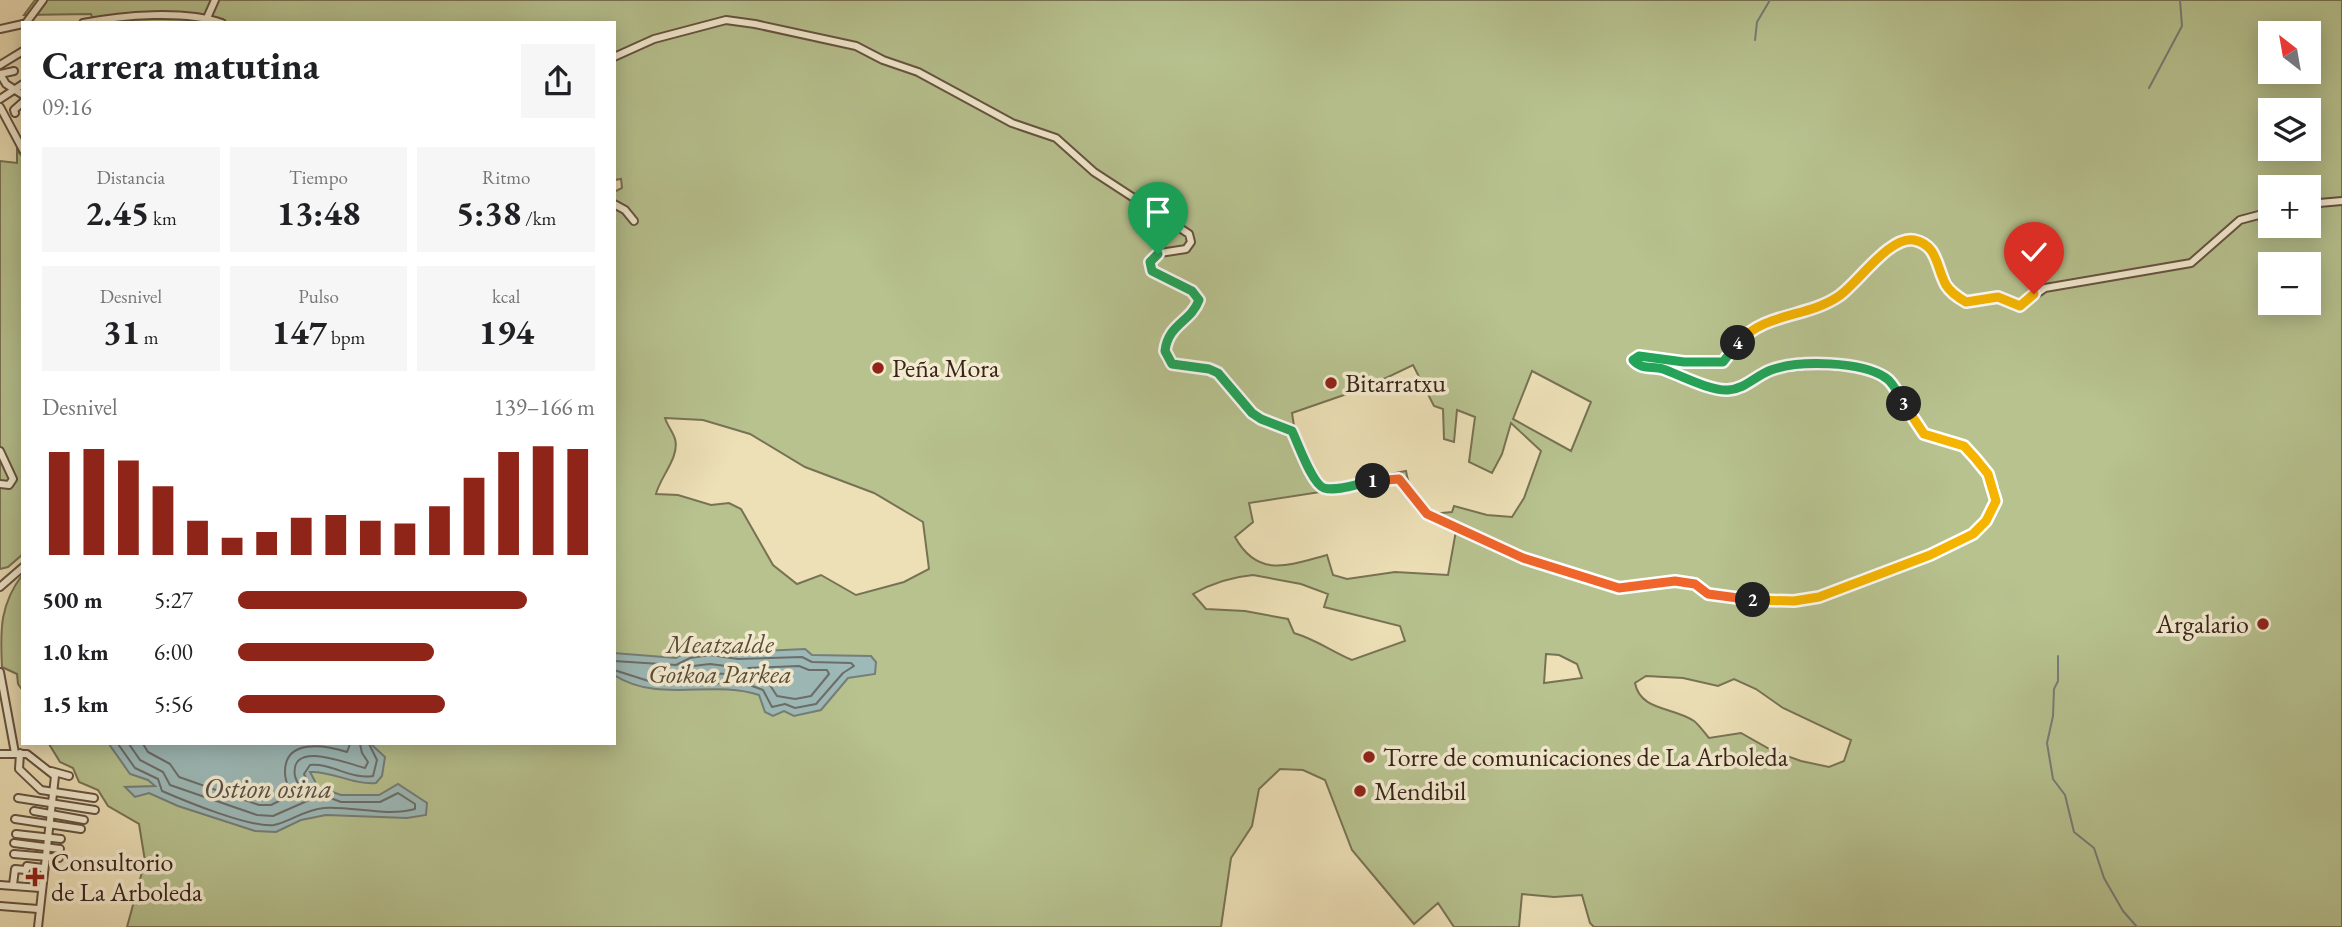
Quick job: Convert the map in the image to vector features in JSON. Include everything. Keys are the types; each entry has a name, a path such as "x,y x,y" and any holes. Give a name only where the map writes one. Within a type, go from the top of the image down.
{"street":[{"path":"26,21 43,0"},
{"path":"207,18 215,0"},
{"path":"106,21 177,15 216,21"},
{"path":"616,56 654,40 717,22 736,20 856,46 883,60 918,72 1012,123 1056,138 1094,172 1189,234 1191,242 1186,249 1160,253 1150,262 1154,273 1192,291 1199,300 1169,333 1165,351 1167,358 1179,367 1209,369 1218,373 1252,413 1292,431 1320,487 1328,489 1399,479 1418,507 1436,519 1462,528 1523,558 1619,588 1675,581 1695,584 1708,594 1726,598 1794,601 1819,597 1930,555 1973,534 1986,521 1996,501 1988,474 1964,446 1924,434 1888,378 1863,367 1810,365 1774,369 1740,388 1724,390 1678,377 1662,369 1642,367 1636,364 1633,360 1635,358 1639,356 1684,362 1723,362 1740,341 1768,321 1824,305 1834,299 1850,288 1888,249 1903,240 1916,240 1930,248 1936,256 1946,285 1961,299 1976,302 1998,297 2020,306 2046,288 2191,263 2240,220 2258,215"},
{"path":"0,29 21,25"},
{"path":"0,65 14,53 21,51"},
{"path":"14,71 0,74 6,84 20,92"},
{"path":"0,99 20,92"},
{"path":"15,113 14,110 21,104"},
{"path":"0,107 21,146"},
{"path":"2321,203 2342,201"},
{"path":"616,205 625,210 634,222"},
{"path":"0,451 13,479 9,485 0,484"},
{"path":"0,587 21,569"},
{"path":"0,672 19,769 38,788 94,799"},
{"path":"0,754 27,754 55,776 40,887 38,927"},
{"path":"51,771 69,776"},
{"path":"33,822 38,788"},
{"path":"18,798 96,810"},
{"path":"34,811 83,820"},
{"path":"15,819 81,829"},
{"path":"16,834 61,839"},
{"path":"14,843 60,849"},
{"path":"14,854 59,858"},
{"path":"13,885 15,869 26,870 27,866 43,868"},
{"path":"0,885 40,887"},
{"path":"0,906 38,909"}],"green space":[{"name":"Meatzalde Goikoa Parkea","path":"35,0 2342,0 2342,927 1594,927 1590,923 1582,895 1554,897 1522,894 1519,927 1454,927 1438,903 1414,924 1352,850 1325,780 1303,770 1280,769 1259,789 1252,826 1231,858 1221,927 127,927 145,861 139,824 108,806 98,790 79,782 73,768 60,762 50,745 616,745 616,191 622,188 621,179 616,180 616,21 93,21 91,14 24,15","holes":["1413,365 1434,406 1443,409 1444,439 1454,442 1457,410 1475,417 1469,462 1492,473 1502,454 1511,423 1541,451 1524,498 1512,517 1487,515 1454,506 1452,512 1431,514 1414,495 1406,471 1329,486 1321,485 1294,426 1292,413 1367,387","1532,371 1591,402 1571,451 1513,419","665,418 703,420 750,434 805,467 874,493 923,522 929,569 904,582 856,595 821,575 797,584 773,565 741,509 729,503 711,505 678,495 656,494 676,446","1391,481 1397,483 1424,517 1437,525 1456,531 1448,575 1395,572 1347,579 1333,575 1327,555 1288,565 1264,564 1244,550 1235,537 1253,522 1249,503","1253,575 1301,584 1328,594 1324,607 1400,626 1405,641 1352,660 1294,633 1288,619 1245,611 1206,609 1193,594 1229,579","1546,654 1559,655 1577,664 1582,678 1544,683","1646,676 1683,678 1718,686 1734,679 1756,689 1783,708 1851,740 1844,761 1829,767 1773,751 1741,733 1709,738 1686,716 1644,699 1635,683"]},
{"path":"17,150 21,155 21,556 8,567 0,569 0,161 17,163"},
{"path":"21,577 21,688 17,674 2,667 3,618 15,585"}],"water":[{"path":"710,648 738,652 805,649 812,655 871,656 876,662 875,674 848,678 821,710 794,716 784,711 773,716 765,712 759,695 723,689 649,688 631,684 616,676 616,653 676,658 688,651"},
{"name":"Ostion osina","path":"110,745 372,745 385,757 382,776 376,783 310,772 318,787 341,795 379,795 398,784 427,803 426,815 407,818 326,815 301,820 276,832 255,831 178,806 149,793 135,797 125,787 155,786 148,780 130,774"}],"waterway":[{"path":"1755,40 1757,22 1770,0"},
{"path":"2149,88 2182,26 2180,0"},
{"path":"2058,656 2058,681 2054,689 2053,716 2047,743 2053,779 2065,795 2074,832 2094,848 2104,878 2123,911 2137,927"}],"place":[{"name":"Peña Mora","path":"878,368"},
{"name":"Bitarratxu","path":"1331,383"},
{"name":"Argalario","path":"2263,624"},
{"name":"Torre de comunicaciones de La Arboleda","path":"1369,757"},
{"name":"Mendibil","path":"1360,791"},
{"name":"Consultorio de La Arboleda","path":"35,877"}],"route":[{"path":"1158,254 1150,262 1152,271 1197,294 1199,300 1197,306 1169,333 1165,351 1167,358 1179,367 1209,369 1218,373 1252,413 1292,431 1320,487 1328,489 1399,479 1418,507 1427,514 1523,558 1619,588 1675,581 1695,584 1708,594 1745,599 1794,601 1819,597 1945,549 1973,534 1992,512 1996,501 1995,490 1988,474 1964,446 1924,434 1888,378 1863,367 1810,365 1774,369 1740,388 1724,390 1678,377 1662,369 1642,367 1633,360 1639,356 1684,362 1723,362 1740,341 1758,327 1779,317 1824,305 1850,288 1888,249 1908,239 1916,240 1930,248 1936,256 1946,285 1966,302 1998,297 2020,306 2034,294"}]}
